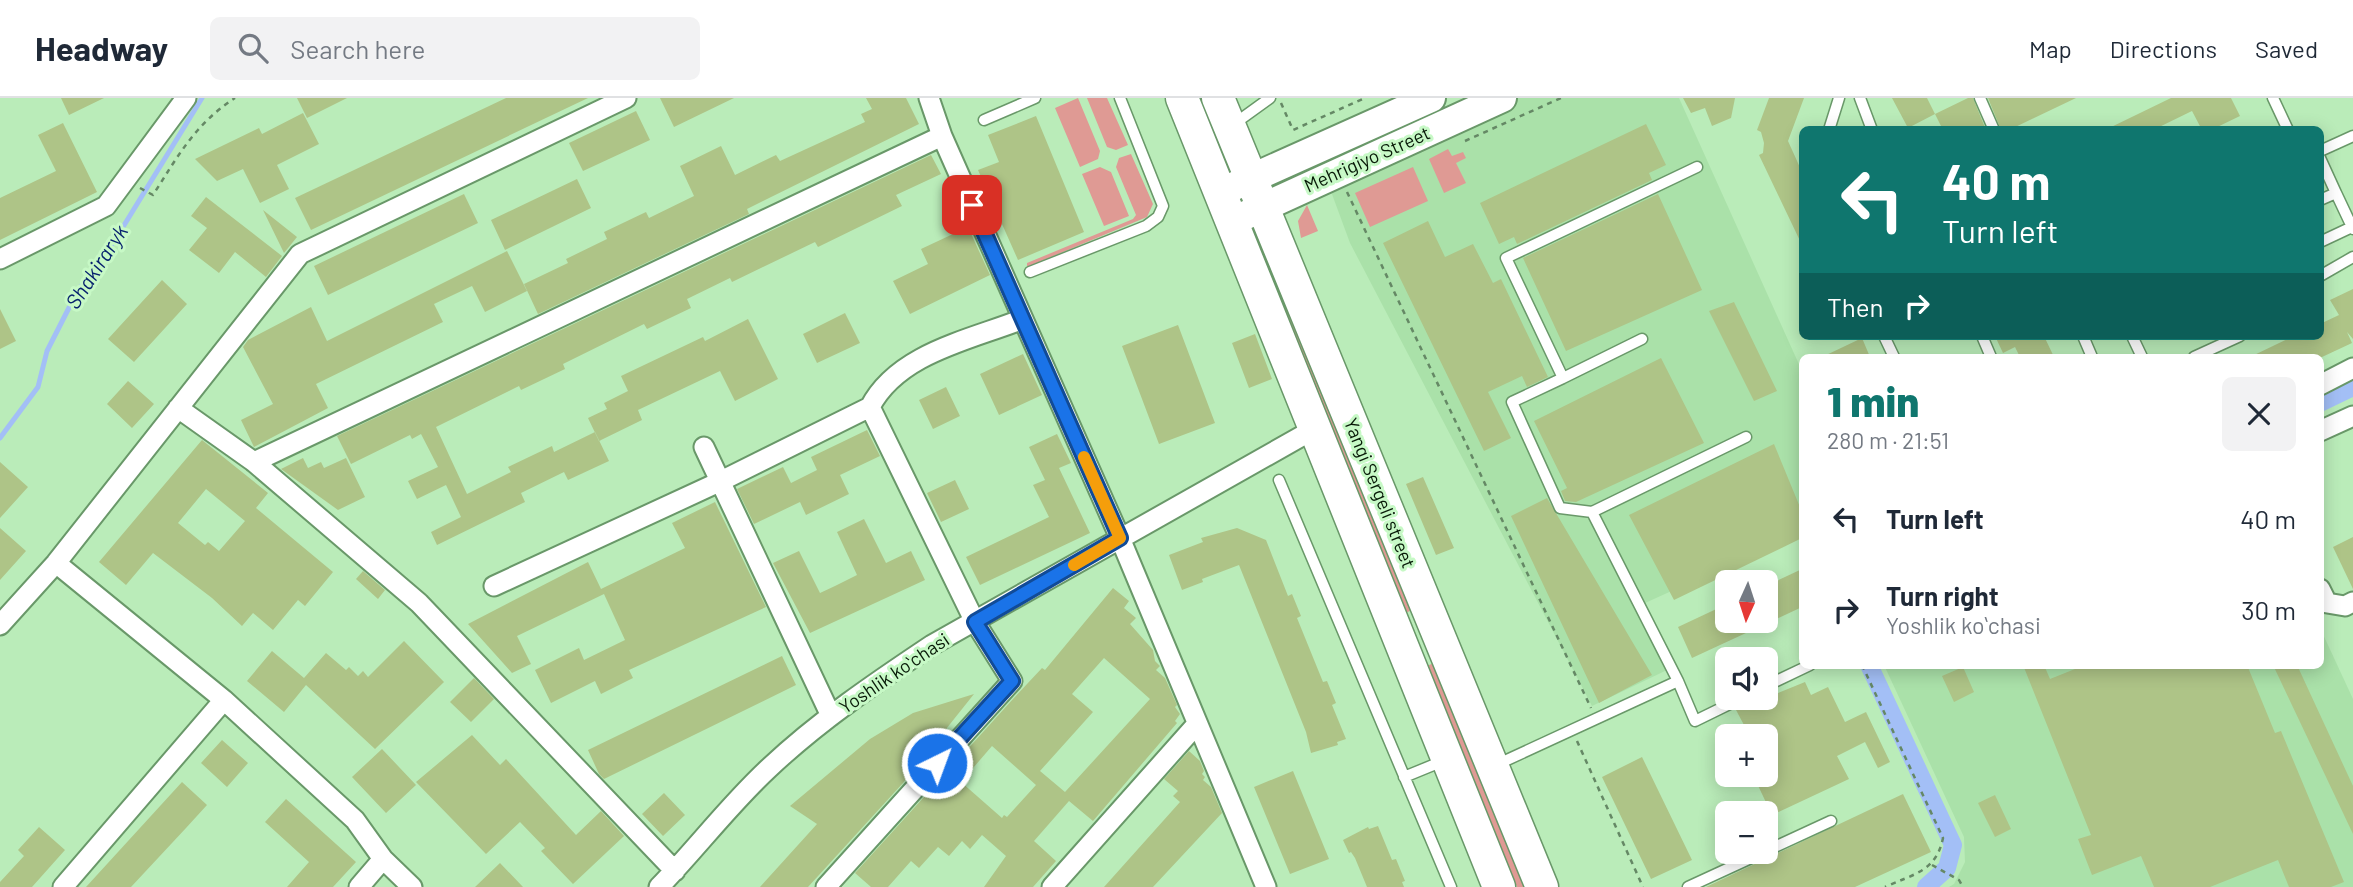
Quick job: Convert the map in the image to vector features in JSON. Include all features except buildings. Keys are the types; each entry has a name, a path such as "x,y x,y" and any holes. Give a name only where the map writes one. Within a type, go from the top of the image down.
{"main road":[{"name":"Yangi Sergeli street","path":"1182,98 1499,887"},
{"name":"Mehrigiyo Street","path":"1257,193 1431,98"},
{"name":"Mehrigiyo Street","path":"1257,193 1502,98"},
{"name":"Yangi Sergeli street","path":"1224,112 1542,887"},
{"path":"1227,207 1257,193"},
{"path":"1406,660 1410,648 1419,641 1443,646"}],"street":[{"path":"0,259 106,206 186,98"},
{"path":"0,625 56,563 300,254 626,98"},
{"path":"929,98 942,136 1120,538 1266,887"},
{"path":"254,462 942,136"},
{"path":"494,586 719,482 870,407 879,391 915,360 1023,319"},
{"path":"2324,383 2353,368"},
{"path":"826,887 1012,681 975,622 870,407"},
{"path":"178,408 254,462 419,603 675,871"},
{"path":"2324,429 2353,416"},
{"name":"Yoshlik koʻchasi","path":"659,887 755,781 831,716 932,645 1316,428"},
{"path":"704,447 831,716"},
{"path":"56,563 224,700 355,820 383,859 412,887"},
{"path":"2324,597 2327,603 2345,606 2353,602"},
{"path":"63,887 224,700"},
{"path":"1052,887 1197,724"},
{"path":"359,887 383,859"}],"lane":[{"path":"984,120 1035,98"},
{"path":"1030,272 1146,226 1158,217 1163,206 1121,98"},
{"path":"1224,112 1270,98"},
{"path":"1830,126 1839,98"},
{"path":"1860,98 1870,126"},
{"path":"1980,98 1992,126"},
{"path":"2273,98 2286,126"},
{"path":"2324,149 2353,136"},
{"path":"1563,378 1506,258 1697,167"},
{"path":"2324,168 2353,228 2324,240"},
{"path":"2324,198 2336,193"},
{"path":"2324,274 2353,257"},
{"path":"1642,339 1512,401 1560,508 1592,512 1746,438"},
{"path":"2201,354 2231,340"},
{"path":"1279,480 1451,887"},
{"path":"1592,512 1678,681 1695,721 1717,710"},
{"path":"1778,681 1802,669"},
{"path":"1492,766 1678,681"},
{"path":"1404,777 1447,759"},
{"path":"1778,846 1831,821"},
{"path":"1688,887 1739,864"}],"path":[{"path":"135,185 151,195 209,115 235,98"},
{"path":"1279,98 1293,130 1365,98"},
{"path":"1346,189 1597,720"},
{"path":"1864,669 1942,838 1940,853 1932,865 1885,887"},
{"path":"1572,731 1643,887"},
{"path":"1932,865 1955,877 1963,887"}],"shaded area":[{"path":"1078,98 1100,151 1098,159 1080,167 1055,108"},
{"path":"1087,98 1107,98 1128,145 1116,150 1107,147"},
{"path":"1497,98 1679,98 1799,364 1799,533 1634,608 1667,670 1592,706 1350,243 1329,186"},
{"path":"1448,149 1452,156 1463,152 1466,158 1456,163 1466,183 1444,193 1429,159"},
{"path":"1131,154 1153,204 1147,217 1027,267 1027,263 1133,219 1136,215 1116,167 1119,158"},
{"path":"1100,167 1111,172 1129,216 1104,226 1082,174"},
{"path":"1413,167 1428,201 1370,227 1355,193"},
{"path":"1307,205 1318,231 1301,238 1298,221"},
{"path":"1267,248 1415,609 1405,613 1256,252"},
{"path":"2324,636 2353,699 2353,887 1949,887 1954,884 1965,862 1964,837 1886,669 2324,669"},
{"path":"1436,662 1528,887 1517,887 1427,666"}],"waterway":[{"name":"Shakiraryk","path":"0,438 38,387 47,351 77,292 115,240 202,98"},
{"path":"2324,401 2353,387"},
{"path":"1871,669 1953,845 1947,868 1926,887"}],"slow traffic":[{"path":"1074,565 1120,538 1084,457"}],"route":[{"path":"937,763 1012,681 975,622 1120,538 972,205"}]}
